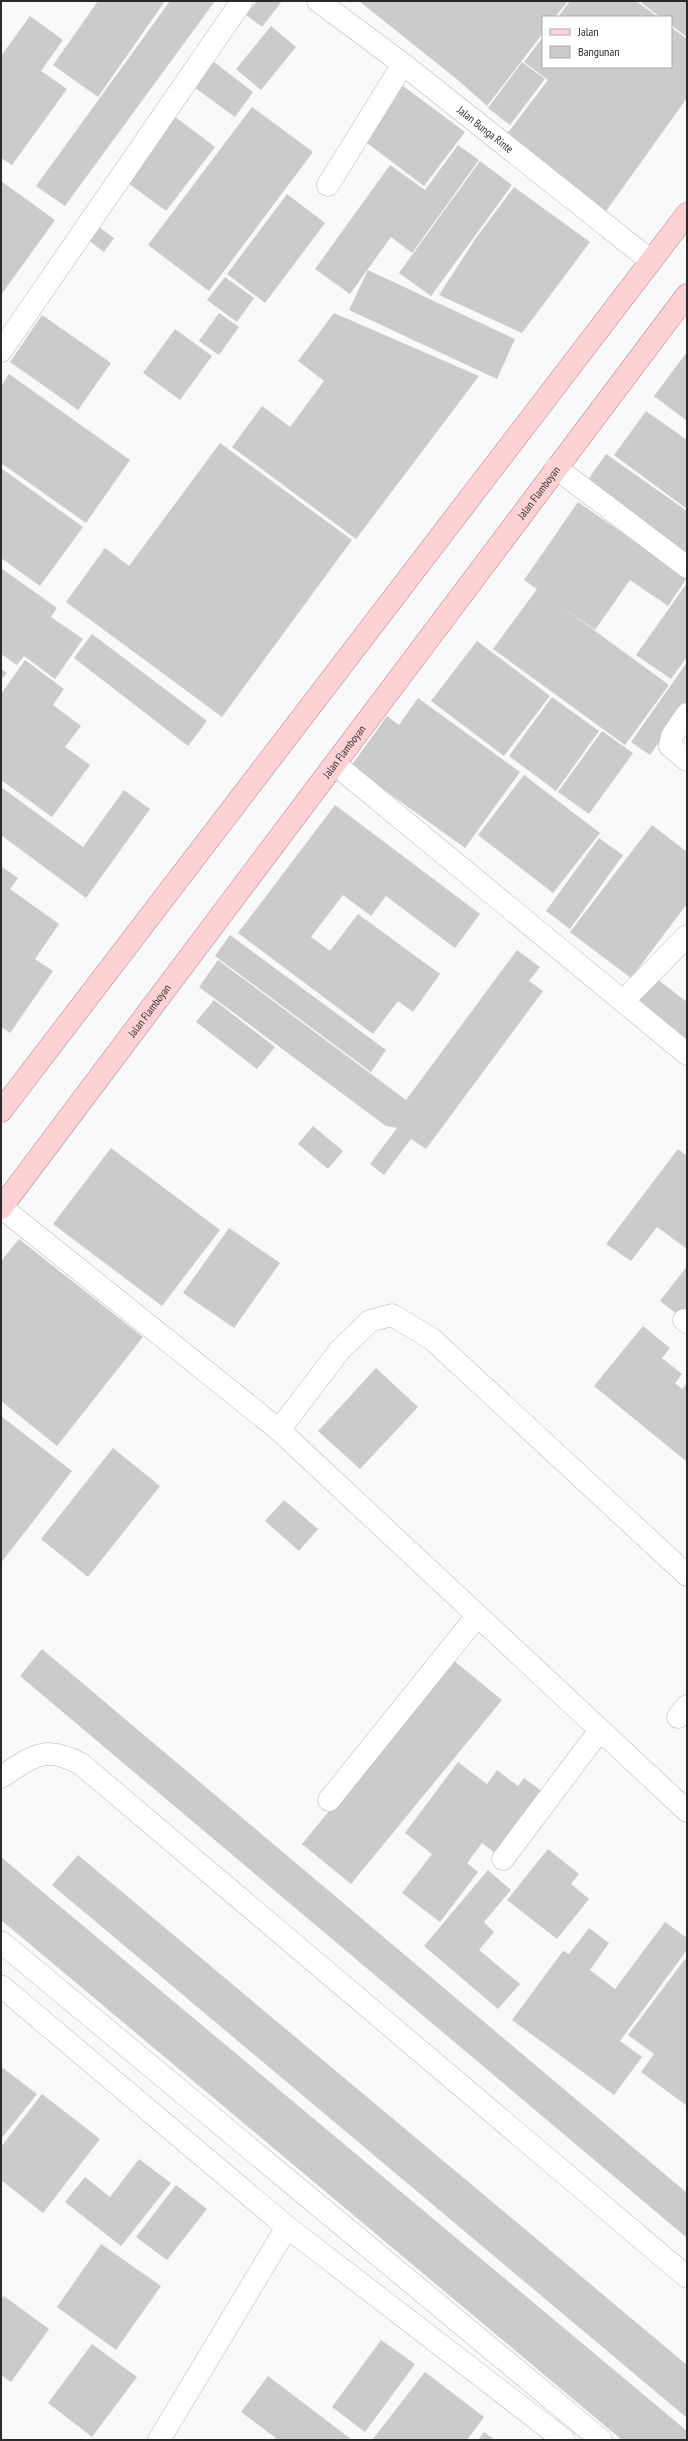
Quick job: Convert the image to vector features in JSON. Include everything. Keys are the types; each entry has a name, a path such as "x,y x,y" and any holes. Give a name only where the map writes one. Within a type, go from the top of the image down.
{"main road":[{"path":"1,1111 687,214"},
{"name":"Jalan Flamboyan","path":"1,1207 687,295"}],"street":[{"path":"1,350 242,1"},
{"name":"Jalan Bunga Rinte","path":"318,1 403,64 651,261"},
{"path":"328,185 403,64"},
{"path":"556,468 687,567"},
{"path":"687,714 672,736 670,746 687,760"},
{"path":"335,764 624,1000 687,1054"},
{"path":"624,1000 687,936"},
{"path":"1,1207 279,1430 687,1811"},
{"path":"279,1430 340,1350 370,1321 392,1315 432,1339 687,1575"},
{"path":"329,1800 477,1616"},
{"path":"503,1859 600,1730"},
{"path":"1,1777 32,1758 48,1752 64,1755 81,1764 687,2277"},
{"path":"1,1942 601,2440"},
{"path":"1,1986 287,2227 564,2440"},
{"path":"159,2440 287,2227"}],"building":[{"path":"98,1 165,1 98,97 53,65"},
{"path":"170,1 215,1 65,206 36,186"},
{"path":"257,1 282,1 262,27 246,15"},
{"path":"359,1 568,1 556,16 542,16 542,34 487,106 459,81"},
{"path":"570,1 636,1 657,16 559,16"},
{"path":"639,1 687,1 687,37 672,26 672,16 659,16"},
{"path":"30,16 63,40 41,71 67,89 12,165 1,158 1,56"},
{"path":"271,26 296,47 261,90 236,69"},
{"path":"672,28 687,39 687,98 604,214 504,138 548,80 524,62 542,38 542,68 672,68"},
{"path":"210,59 253,92 235,117 191,85"},
{"path":"522,62 545,79 510,125 488,108"},
{"path":"403,86 465,132 424,186 363,140"},
{"path":"252,107 313,152 209,291 148,245"},
{"path":"174,116 215,147 166,211 124,180"},
{"path":"458,145 479,160 412,253 391,237 350,294 315,269 390,165 425,190"},
{"path":"480,161 512,185 431,296 399,273"},
{"path":"1,181 55,220 1,295"},
{"path":"514,187 590,242 522,333 439,295 476,238"},
{"path":"287,194 325,223 265,303 227,274"},
{"path":"95,224 114,238 104,252 84,237"},
{"path":"368,270 515,339 497,379 349,310"},
{"path":"225,277 254,298 237,322 207,300"},
{"path":"219,313 239,327 219,355 199,341"},
{"path":"334,313 479,376 356,539 232,447 262,406 290,427 324,381 298,361"},
{"path":"42,315 111,363 78,410 10,362"},
{"path":"175,329 212,356 180,400 143,373"},
{"path":"687,352 687,421 654,396"},
{"path":"9,374 130,460 86,523 1,463 1,386"},
{"path":"646,411 687,440 687,509 614,455"},
{"path":"220,443 352,540 222,717 66,602 105,548 129,566"},
{"path":"606,454 687,511 687,556 585,484"},
{"path":"1,468 83,527 40,586 1,558"},
{"path":"578,502 687,578 668,606 630,580 595,630 561,606 669,685 625,745 493,649 537,589 524,580"},
{"path":"1,568 57,608 51,617 83,639 55,679 24,656 17,665 1,654"},
{"path":"687,583 687,657 671,679 636,655"},
{"path":"92,634 207,721 188,746 74,658"},
{"path":"477,641 550,696 504,756 431,701"},
{"path":"25,660 64,689 53,705 81,726 65,747 90,765 52,817 1,780 1,694"},
{"path":"687,662 687,702 650,755 631,742"},
{"path":"1,669 7,673 1,680"},
{"path":"552,697 599,731 556,791 509,756"},
{"path":"418,698 520,772 465,848 351,766 387,716 399,725"},
{"path":"602,731 633,753 589,814 558,792"},
{"path":"524,775 600,833 553,893 478,835"},
{"path":"1,787 83,847 124,790 150,809 86,898 1,835"},
{"path":"335,805 480,914 455,948 386,896 371,916 343,895 311,937 330,951 358,914 440,974 413,1012 398,1001 373,1034 238,933"},
{"path":"652,825 687,852 687,904 631,978 570,932"},
{"path":"599,838 623,855 570,929 546,911"},
{"path":"1,866 18,878 10,889 59,924 35,959 53,971 10,1033 1,1027"},
{"path":"230,935 386,1050 371,1072 215,956"},
{"path":"517,950 540,967 529,981 543,991 426,1149 411,1139 384,1175 370,1164 397,1128 386,1126 199,987 218,960 406,1100"},
{"path":"653,976 687,1002 687,1044 633,1002"},
{"path":"214,1000 275,1047 257,1069 196,1022"},
{"path":"313,1126 343,1151 328,1169 298,1144"},
{"path":"111,1148 220,1230 162,1306 53,1224"},
{"path":"678,1149 687,1156 687,1249 657,1227 631,1261 606,1244"},
{"path":"229,1228 280,1263 234,1328 183,1293"},
{"path":"19,1239 143,1337 57,1446 1,1401 1,1261"},
{"path":"687,1266 687,1322 660,1301"},
{"path":"643,1326 670,1348 662,1358 682,1374 675,1383 682,1389 687,1383 687,1462 594,1386"},
{"path":"376,1368 418,1407 360,1469 318,1431"},
{"path":"1,1416 72,1471 1,1563"},
{"path":"113,1448 160,1486 88,1577 41,1539"},
{"path":"284,1500 318,1529 299,1551 265,1521"},
{"path":"42,1649 687,2193 687,2238 20,1676"},
{"path":"453,1660 502,1700 351,1884 302,1844"},
{"path":"458,1762 487,1784 497,1770 518,1786 524,1778 543,1792 496,1854 482,1843 467,1863 478,1872 440,1922 402,1893 432,1854 405,1833"},
{"path":"548,1849 579,1874 571,1884 589,1899 557,1939 507,1900"},
{"path":"78,1855 687,2365 687,2418 52,1885"},
{"path":"1,1857 687,2431 687,2440 622,2440 1,1920"},
{"path":"488,1870 511,1890 484,1922 494,1932 479,1950 520,1984 498,2009 424,1946"},
{"path":"665,1922 687,1938 687,1950 620,2041 642,2057 614,2095 512,2020 563,1951 569,1954 589,1928 609,1943 590,1970 615,1989"},
{"path":"685,1959 687,1961 687,2106 641,2072 654,2054 628,2035"},
{"path":"3,2068 37,2094 1,2139 1,2070"},
{"path":"42,2094 100,2139 43,2213 1,2180 1,2147"},
{"path":"139,2159 171,2183 121,2246 65,2202 85,2177 110,2197"},
{"path":"176,2185 207,2209 167,2260 136,2237"},
{"path":"101,2244 161,2286 116,2350 57,2307"},
{"path":"4,2296 49,2329 11,2382 1,2375 1,2300"},
{"path":"381,2340 415,2364 365,2432 332,2407"},
{"path":"92,2344 137,2377 92,2437 48,2403"},
{"path":"425,2372 484,2417 467,2440 372,2440"},
{"path":"268,2376 352,2440 274,2440 276,2438 241,2412"},
{"path":"484,2432 495,2440 478,2440"}]}
